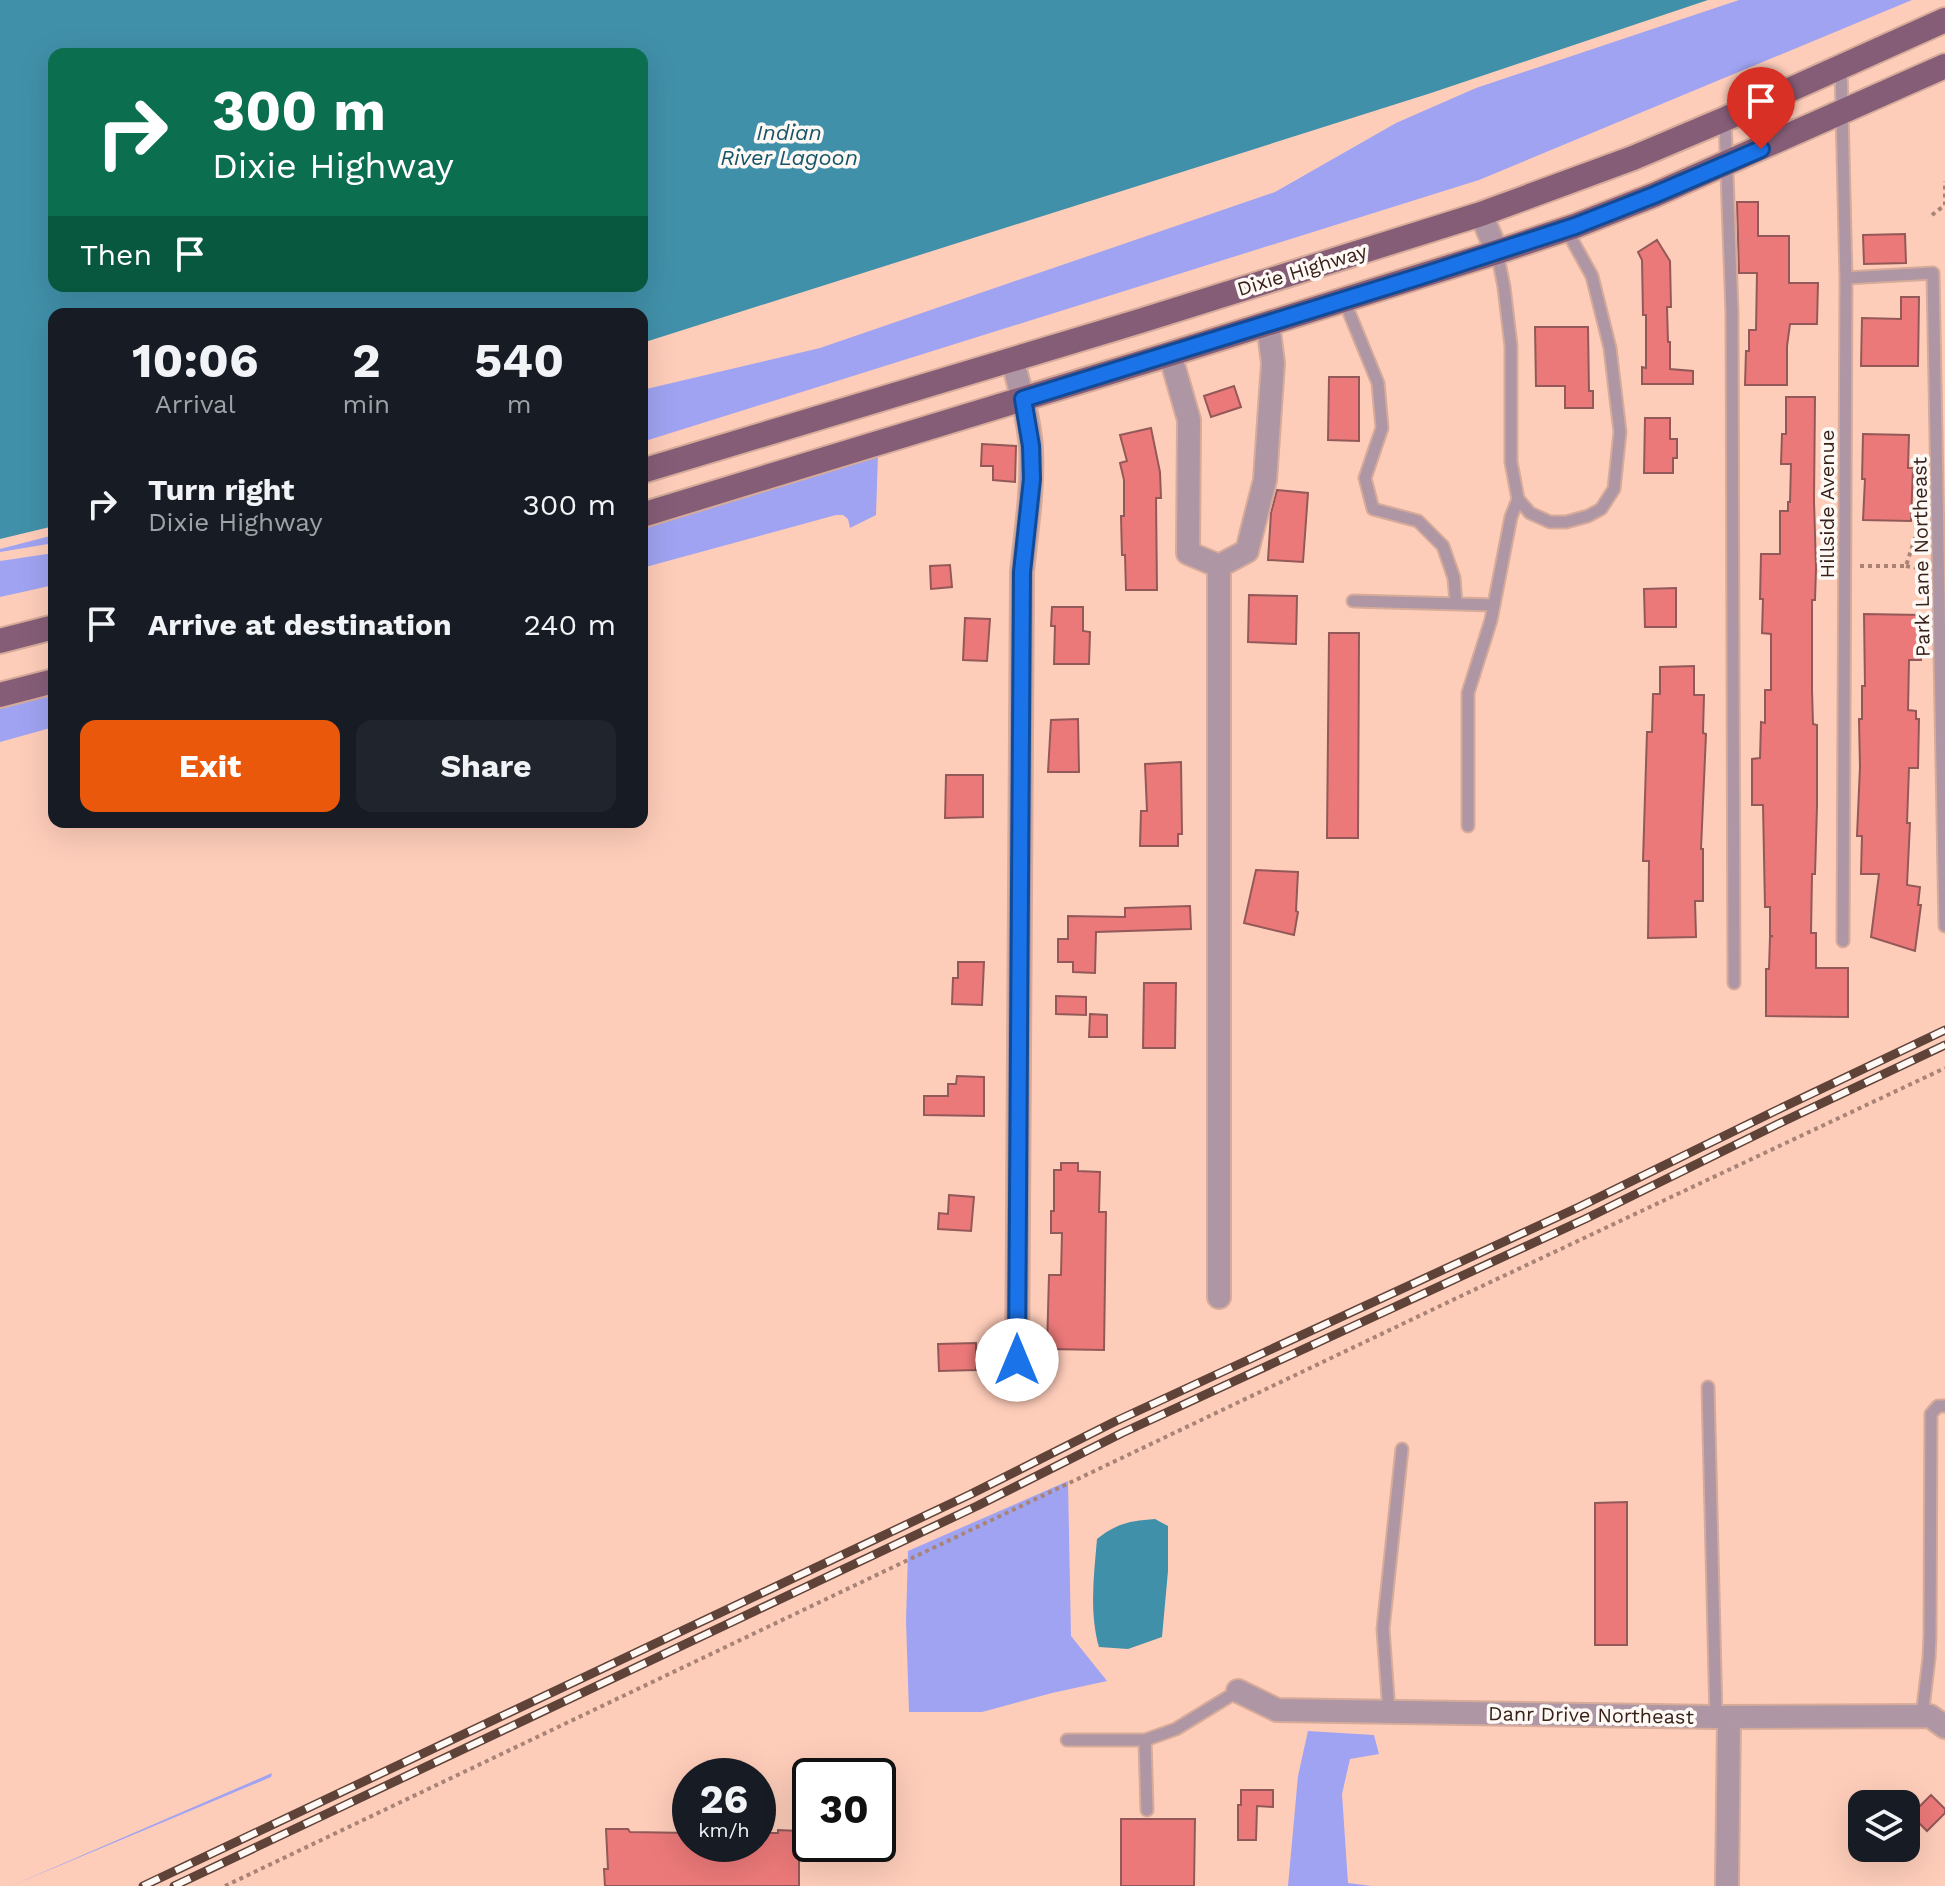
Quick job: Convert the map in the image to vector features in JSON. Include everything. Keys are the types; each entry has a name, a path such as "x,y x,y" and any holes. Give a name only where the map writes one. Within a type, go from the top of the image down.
{"main road":[{"name":"Dixie Highway","path":"648,469 1140,321 1481,214 1633,158 1945,20"},
{"name":"Dixie Highway","path":"648,513 1268,324 1566,229 1727,164 1945,66"},
{"path":"0,641 48,629"},
{"path":"0,695 48,683"}],"street":[{"path":"1481,214 1497,252"},
{"path":"1219,566 1247,551 1265,480 1273,363 1268,324"},
{"path":"1170,354 1189,420 1188,553 1219,566"},
{"path":"1012,359 1031,446 1032,479 1022,572 1017,1375"},
{"path":"1219,566 1219,1297"},
{"name":"Danr Drive Northeast","path":"1238,1691 1277,1710 1722,1717 1930,1716 1945,1727"},
{"path":"1722,1717 1727,1886"}],"lane":[{"name":"Hillside Avenue","path":"1841,67 1846,278 1843,941"},
{"path":"1725,119 1732,312 1734,983"},
{"path":"1497,252 1511,346 1511,462 1518,499 1530,513 1550,522 1566,522 1588,516 1601,509 1614,489 1620,432 1610,348 1592,276 1566,229"},
{"name":"Park Lane Northeast","path":"1846,278 1933,273 1945,926"},
{"path":"1344,300 1378,383 1382,428 1365,478 1373,509 1418,521 1443,546 1454,578 1456,603"},
{"path":"1468,826 1468,693 1494,605 1511,517 1518,499"},
{"path":"1353,601 1494,605"},
{"path":"1708,1387 1722,1717"},
{"path":"1922,1716 1930,1636 1931,1414 1938,1406 1945,1406"},
{"path":"1389,1712 1383,1629 1402,1449"},
{"path":"1067,1740 1145,1740 1176,1729 1238,1691"},
{"path":"1145,1740 1147,1810"}],"path":[{"path":"1932,215 1945,205 1945,181"},
{"path":"1845,567 1906,566 1923,514"},
{"path":"225,1886 1945,1068"}],"shaded area":[{"path":"1739,0 1912,0 1479,180 648,440 648,389 820,348 1275,192 1396,123 1476,88"},
{"path":"878,455 876,515 850,528 848,519 836,515 648,566 648,525"},
{"path":"48,537 48,544 0,552 0,549"},
{"path":"48,554 48,586 0,597 0,561"},
{"path":"48,694 48,729 0,742 0,706"},
{"path":"1068,1481 1071,1636 1107,1681 982,1712 909,1712 906,1621 908,1551"},
{"path":"1308,1731 1374,1735 1379,1754 1350,1759 1342,1794 1348,1883 1372,1886 1288,1886 1298,1776"},
{"path":"272,1773 271,1777 11,1886"}],"water":[{"name":"Indian River Lagoon","path":"0,0 1708,0 1431,93 648,341 648,308 48,308 48,527 0,539"},
{"path":"1155,1519 1168,1526 1168,1571 1162,1637 1128,1649 1099,1647 1093,1607 1097,1539 1124,1524"}],"building":[{"path":"1737,202 1758,202 1758,236 1789,236 1789,283 1818,283 1817,324 1790,324 1787,385 1745,385 1749,330 1756,330 1757,273 1739,273"},
{"path":"1905,234 1906,263 1864,264 1863,235"},
{"path":"1657,240 1670,261 1671,307 1667,307 1670,369 1693,371 1693,384 1642,384 1642,367 1646,368 1646,315 1643,315 1642,260 1638,252"},
{"path":"1901,297 1919,297 1918,366 1861,366 1862,318 1901,319"},
{"path":"1535,327 1588,327 1589,391 1593,391 1593,408 1565,408 1565,386 1536,386"},
{"path":"1329,377 1359,377 1359,441 1328,440"},
{"path":"1234,386 1241,407 1211,417 1204,396"},
{"path":"1786,397 1815,397 1816,568 1815,600 1812,600 1812,690 1813,724 1817,725 1817,806 1811,933 1816,933 1816,968 1848,968 1848,1017 1766,1016 1766,969 1769,969 1770,937 1773,936 1770,936 1770,907 1765,907 1763,805 1752,805 1752,759 1760,758 1761,722 1765,723 1765,690 1771,690 1771,634 1762,633 1761,554 1780,554 1780,511 1788,511 1790,502 1791,464 1781,464 1782,434 1786,434"},
{"path":"1645,418 1670,418 1670,439 1677,439 1673,473 1644,473"},
{"path":"1151,428 1160,472 1161,498 1156,498 1157,590 1126,590 1121,516 1124,516 1124,480 1120,463 1127,461 1120,435"},
{"path":"1863,434 1909,435 1908,468 1913,468 1911,521 1863,520"},
{"path":"982,444 1016,446 1015,482 993,480 993,466 981,466"},
{"path":"1277,490 1308,493 1303,562 1268,560 1271,513"},
{"path":"950,565 952,587 931,589 930,566"},
{"path":"1676,588 1676,627 1645,627 1644,589"},
{"path":"1249,595 1297,596 1296,644 1248,642"},
{"path":"1052,607 1083,607 1083,631 1090,632 1089,664 1054,664"},
{"path":"1864,614 1921,615 1921,660 1909,660 1908,710 1916,711 1916,719 1919,719 1918,768 1909,768 1907,823 1910,823 1907,885 1920,887 1915,951 1871,937 1879,874 1861,874 1862,836 1857,836 1859,719 1862,719 1862,686 1865,686"},
{"path":"965,618 990,619 987,661 963,660"},
{"path":"1329,633 1359,633 1358,838 1327,838"},
{"path":"1694,666 1694,695 1704,695 1703,733 1706,734 1701,849 1703,901 1695,901 1696,937 1648,938 1649,861 1643,861 1647,732 1652,732 1653,694 1660,694 1660,667"},
{"path":"1078,719 1079,772 1048,772 1051,720"},
{"path":"1181,762 1182,834 1178,834 1178,846 1140,846 1141,811 1147,811 1145,764"},
{"path":"946,775 983,775 983,817 945,818"},
{"path":"1256,870 1298,872 1298,912 1294,935 1244,923"},
{"path":"1190,906 1191,929 1096,932 1095,973 1073,972 1073,962 1058,962 1058,939 1068,939 1068,916 1125,917 1125,908"},
{"path":"958,962 984,962 982,1005 952,1004 953,978 958,978"},
{"path":"1144,983 1176,983 1175,1048 1143,1048"},
{"path":"1056,996 1086,997 1086,1015 1056,1014"},
{"path":"1090,1014 1107,1015 1107,1037 1089,1037"},
{"path":"957,1076 984,1077 984,1116 924,1115 924,1096 948,1096 948,1084 956,1084"},
{"path":"1061,1163 1078,1163 1078,1171 1100,1172 1099,1212 1106,1212 1104,1350 1047,1349 1049,1275 1061,1275 1062,1233 1051,1233 1051,1211 1054,1211 1054,1170 1061,1170"},
{"path":"949,1195 974,1197 971,1231 938,1229 939,1213 948,1214"},
{"path":"976,1343 976,1370 939,1371 938,1344"},
{"path":"1627,1502 1627,1645 1595,1645 1595,1503"},
{"path":"1241,1790 1273,1790 1273,1807 1257,1806 1256,1840 1238,1840"},
{"path":"1931,1795 1945,1809 1945,1813 1927,1831 1920,1824 1920,1806"},
{"path":"1121,1819 1195,1819 1194,1886 1121,1886"},
{"path":"606,1829 672,1833 672,1862 776,1862 776,1833 778,1830 792,1831 792,1862 799,1862 799,1886 605,1886 604,1869 608,1869"}],"railway":[{"path":"143,1886 971,1494 1116,1421 1579,1207 1945,1030"},
{"path":"174,1886 977,1506 1122,1433 1585,1219 1945,1045"}],"route":[{"path":"1017,1360 1022,572 1032,479 1031,446 1023,399 1575,226 1761,149"}]}
